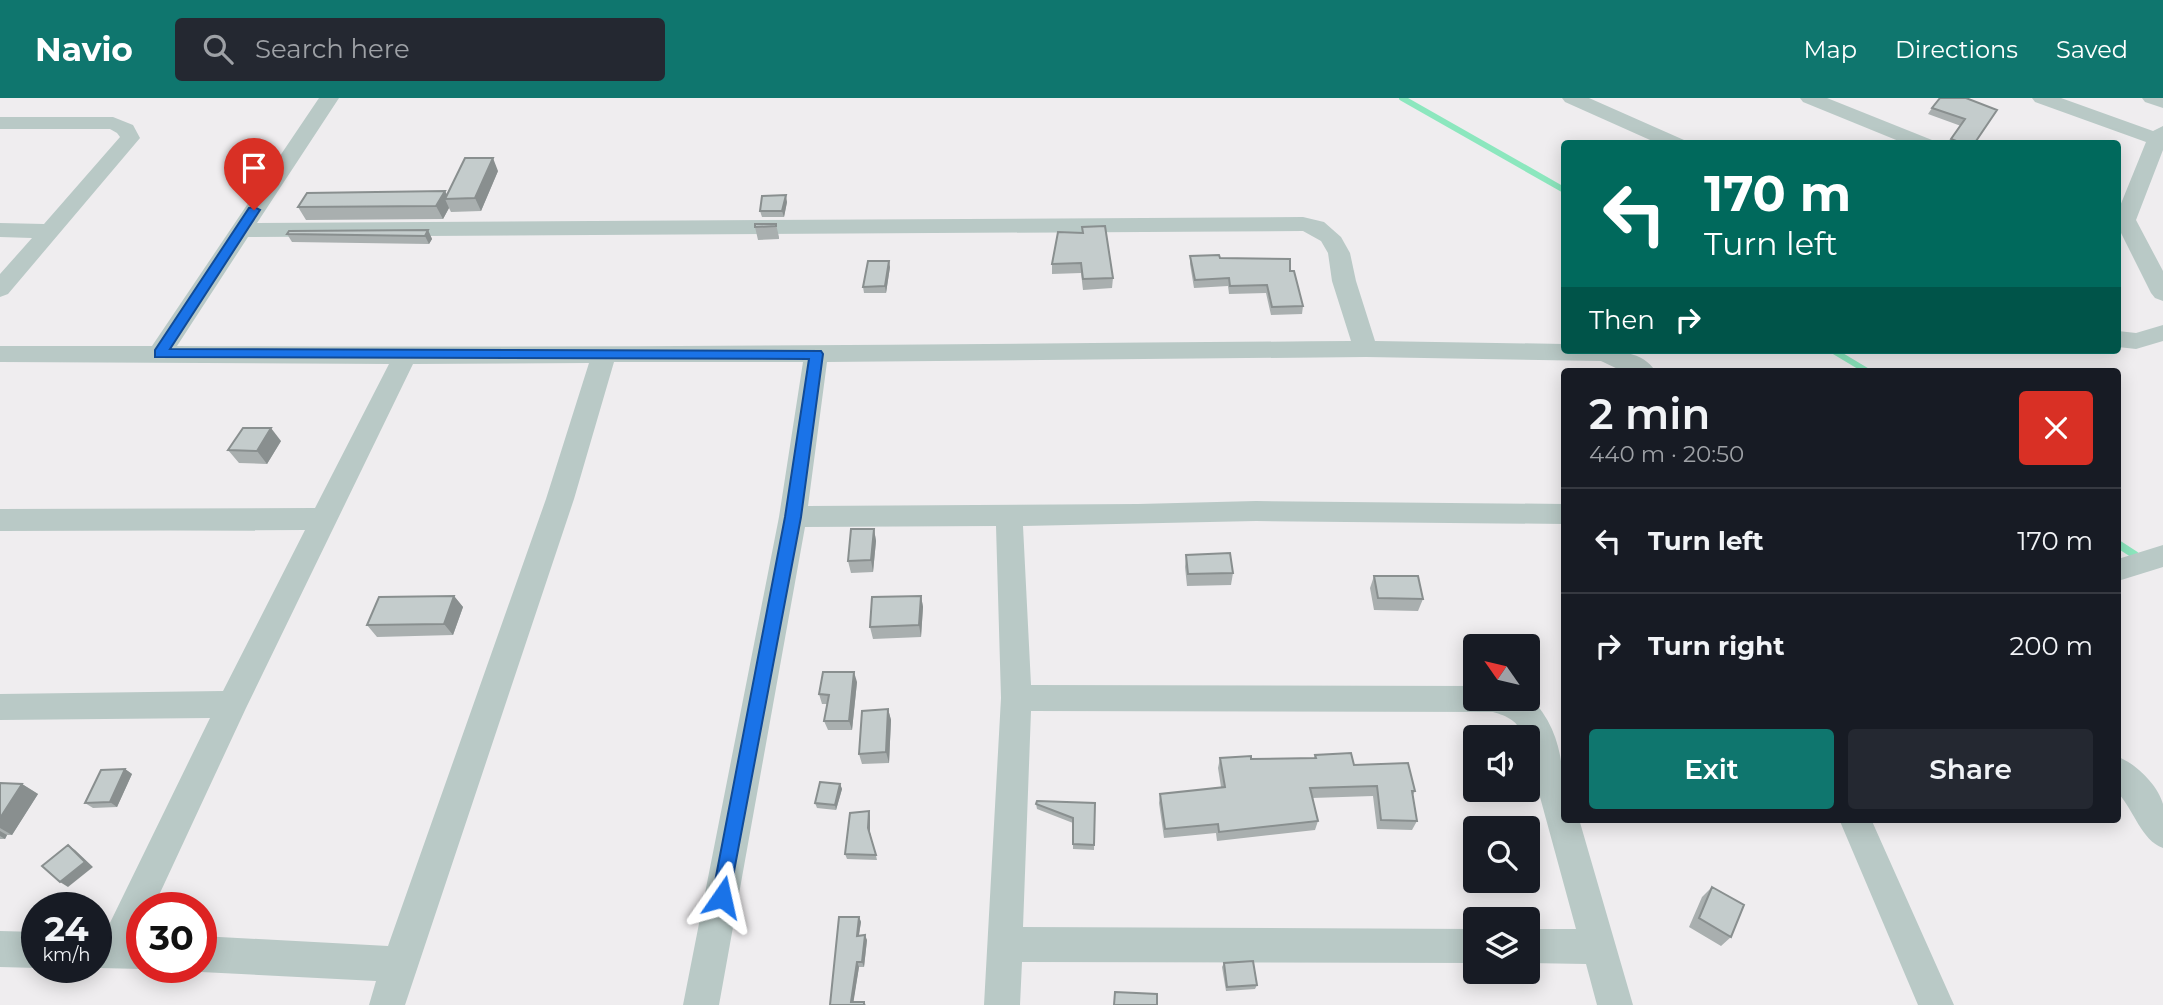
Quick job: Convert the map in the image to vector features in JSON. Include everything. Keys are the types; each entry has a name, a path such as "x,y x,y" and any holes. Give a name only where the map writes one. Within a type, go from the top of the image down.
{"street":[{"path":"159,354 329,98"},
{"path":"1572,98 1668,140"},
{"path":"1810,98 1915,140"},
{"path":"2042,98 2160,136 2121,219 2163,293"},
{"path":"2152,98 2163,102"},
{"path":"0,123 113,123 126,129 130,138 0,289"},
{"path":"241,230 1303,224 1316,227 1330,237 1339,253 1344,281 1366,349"},
{"path":"0,230 49,231"},
{"path":"2121,339 2136,341 2163,333"},
{"path":"0,354 604,355 695,352 816,354 1366,349 1561,352"},
{"path":"118,951 232,704 406,354"},
{"path":"701,1005 793,517 816,354"},
{"path":"1607,354 1637,368"},
{"path":"387,1005 560,499 604,355"},
{"path":"793,517 1256,511 1561,514"},
{"path":"1002,1005 1016,698 1009,515"},
{"path":"0,520 324,519"},
{"path":"2121,569 2163,556"},
{"path":"1016,698 1493,699 1519,706 1535,723 1561,814"},
{"path":"0,707 232,704"},
{"path":"2121,774 2139,793 2163,834"},
{"path":"1564,823 1615,1005"},
{"path":"1857,823 1936,1005"},
{"path":"1004,944 1463,946"},
{"path":"1540,946 1599,947"},
{"path":"0,950 21,950"},
{"path":"217,955 399,964"}],"building":[{"path":"1940,98 1966,98 1997,110 1977,140 1954,140 1951,139 1965,119 1932,108"},
{"path":"465,158 493,158 475,198 445,199"},
{"path":"445,191 436,206 298,207 307,193"},
{"path":"786,195 782,211 760,211 762,196"},
{"path":"755,224 776,224 776,226 755,227"},
{"path":"1105,226 1113,278 1083,279 1081,263 1052,264 1058,232 1083,233 1082,227"},
{"path":"428,230 425,236 287,234 289,231"},
{"path":"1219,255 1220,258 1290,259 1290,271 1294,271 1303,306 1272,307 1267,285 1230,286 1229,278 1195,280 1190,256"},
{"path":"868,261 889,261 885,286 863,287"},
{"path":"243,428 271,428 257,451 228,450"},
{"path":"851,529 874,529 871,560 848,561"},
{"path":"1230,553 1233,573 1188,574 1186,555"},
{"path":"1374,576 1418,576 1423,599 1378,598"},
{"path":"454,596 444,624 367,625 379,597"},
{"path":"921,596 919,625 870,627 872,597"},
{"path":"823,672 854,672 849,721 824,721 829,695 819,694"},
{"path":"888,709 886,752 859,754 862,711"},
{"path":"1351,753 1354,765 1408,763 1415,791 1412,791 1417,821 1381,820 1377,786 1310,788 1318,821 1219,832 1218,824 1165,829 1160,794 1225,787 1220,758 1316,758 1315,755"},
{"path":"125,769 110,802 85,803 101,770"},
{"path":"820,782 840,784 835,805 815,803"},
{"path":"0,783 22,784 0,818"},
{"path":"1037,801 1095,803 1094,845 1073,844 1073,818 1036,804"},
{"path":"869,811 868,828 876,855 845,854 850,813"},
{"path":"68,845 85,862 60,882 42,866"},
{"path":"1712,887 1744,905 1731,937 1699,918"},
{"path":"839,917 859,917 857,936 865,935 862,962 857,962 851,1002 864,1002 864,1005 830,1005"},
{"path":"1253,961 1257,985 1227,987 1224,963"},
{"path":"1115,992 1157,994 1157,1005 1114,1005"}],"waterway":[{"path":"1402,98 1561,188"},
{"path":"1839,354 1862,368"},
{"path":"2121,546 2135,555"}],"route":[{"path":"254,210 159,354 816,354 793,517 722,897"}]}
